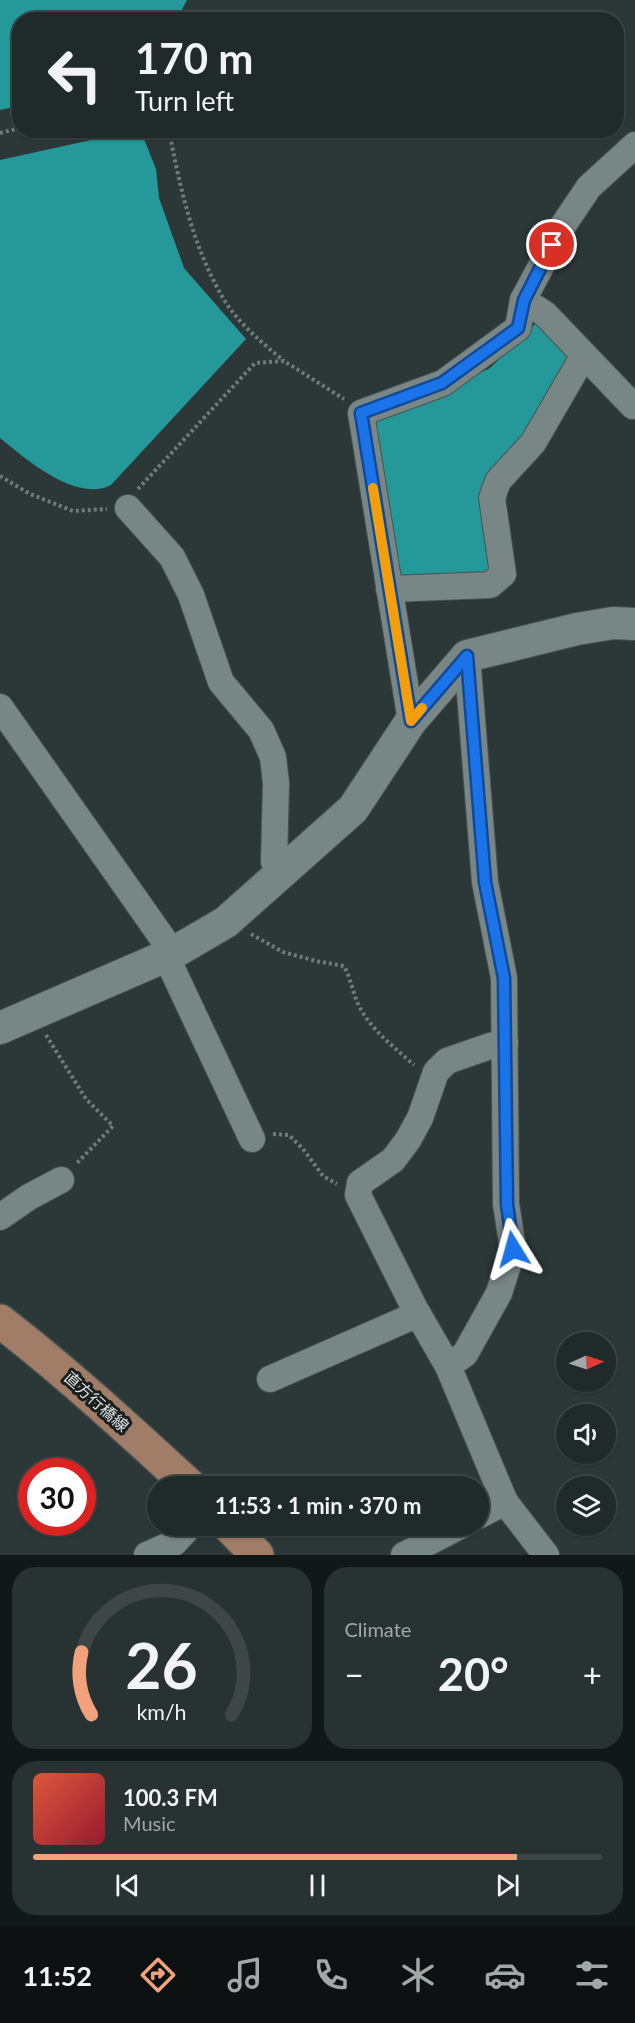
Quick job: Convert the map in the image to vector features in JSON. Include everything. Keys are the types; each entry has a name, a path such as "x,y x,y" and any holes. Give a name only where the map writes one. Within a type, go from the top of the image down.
{"main road":[{"name":"直方行橋線","path":"0,1321 92,1396 179,1476"},
{"path":"239,1536 257,1555"}],"street":[{"path":"411,721 361,413 442,383 518,328 524,300 562,227 589,186 635,145"},
{"path":"524,300 545,314 633,406"},
{"path":"389,589 490,585 503,574 492,498 498,481 533,443 584,355"},
{"path":"128,508 172,557 191,595 221,682 261,730 273,757 276,783 274,862 280,874"},
{"path":"0,1028 169,955 226,922 353,809 411,721 467,656 613,623 635,624"},
{"path":"448,1366 465,1354 499,1293 513,1249 507,1204 504,978 485,882 467,656"},
{"path":"0,707 169,955 252,1139"},
{"path":"505,1043 447,1061 436,1072 420,1118 408,1140 393,1160 360,1183 357,1195 418,1314 448,1366 505,1502 546,1555"},
{"path":"0,1217 29,1197 61,1180"},
{"path":"270,1379 418,1314"},
{"path":"489,1510 505,1502"},
{"path":"147,1555 174,1543 181,1536"},
{"path":"404,1555 441,1536"}],"path":[{"path":"171,138 182,198 203,257 223,298 253,336 284,362 344,399 361,413"},
{"path":"0,476 30,494 73,511 128,508 129,498 255,363 284,362"},
{"path":"226,922 284,952 344,966 359,1005 378,1033 420,1071 434,1077"},
{"path":"32,1014 86,1100 113,1126 61,1180"},
{"path":"252,1139 271,1134 289,1135 303,1149 323,1176 341,1186 359,1188"}],"water":[{"path":"0,0 187,0 181,12 12,12 12,107 0,110"},
{"path":"100,138 144,139 156,169 159,198 184,268 246,339 111,485 97,489 67,484 37,467 0,438 0,160"},
{"path":"535,324 545,326 568,355 569,371 525,445 490,474 495,572 397,581 371,431 382,414 449,388 490,368"}],"slow traffic":[{"path":"373,488 411,721 422,708"}],"route":[{"path":"513,1249 507,1204 504,978 485,882 467,656 411,721 361,413 442,383 518,328 524,300 552,245"}]}
